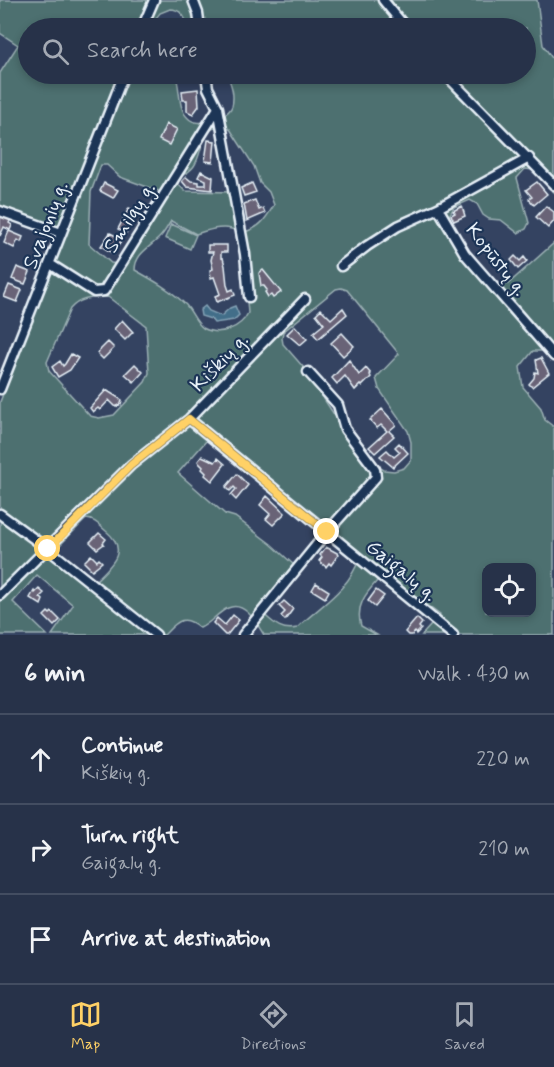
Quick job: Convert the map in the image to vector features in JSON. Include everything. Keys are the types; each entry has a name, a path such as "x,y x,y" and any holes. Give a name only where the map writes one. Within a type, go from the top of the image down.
{"street":[{"path":"146,18 154,0"},
{"path":"193,0 199,18"},
{"path":"383,0 398,18"},
{"name":"Svajonių g.","path":"0,389 120,84"},
{"path":"207,84 218,108 244,254 249,297"},
{"path":"455,84 554,185"},
{"name":"Smilgų g.","path":"50,264 94,292 104,291 218,108"},
{"path":"342,266 398,226 438,208 529,158"},
{"name":"Kopūstų g.","path":"438,208 465,254 554,356"},
{"path":"0,211 61,232"},
{"name":"Kiškių g.","path":"0,595 131,465 189,419 305,299"},
{"path":"243,635 377,474 345,429 338,405 308,372"},
{"name":"Gaigalų g.","path":"189,419 453,635"},
{"path":"0,514 156,635"}],"green space":[{"path":"0,0 537,0 543,45 554,61 554,192 534,170 525,169 517,178 529,223 526,229 518,233 501,220 489,219 483,215 477,204 470,200 454,207 449,216 468,252 497,285 508,284 554,243 554,357 545,351 533,351 520,367 523,387 541,408 545,420 554,427 554,635 422,635 440,615 384,573 365,597 359,618 361,626 377,635 264,635 250,614 234,606 224,610 200,628 185,620 177,623 164,635 52,635 73,605 37,575 13,602 47,635 0,635 0,402 65,231 0,207 0,73 18,45 0,33","holes":["218,127 230,129 254,166 260,183 269,192 274,205 258,226 249,231 243,232 231,192 185,191 178,184 179,178 197,161 205,137 212,129","101,165 107,165 120,177 164,193 166,200 127,265 111,263 89,244 91,192","171,221 196,234 223,228 238,232 244,265 248,313 240,323 229,330 216,332 203,328 186,305 162,286 135,270 140,255 161,236","336,289 347,290 399,354 376,378 379,389 408,431 411,442 411,460 404,468 394,471 384,470 362,458 304,368 283,344 283,332","108,297 146,326 149,373 145,382 114,415 99,418 90,416 49,371 47,362 70,309 82,300","218,438 360,557 342,588 297,628 281,627 260,611 294,565 235,517 225,514 178,473 207,440","86,519 94,521 101,527 114,539 117,546 114,560 89,587 51,554"]},
{"path":"171,224 196,235 190,249 165,238"}],"water":[{"path":"205,306 209,311 221,316 235,306 239,315 234,320 214,323 211,319 201,316 200,310"}],"building":[{"path":"198,89 199,106 193,114 187,111 187,100 183,100 182,91"},
{"path":"166,124 177,129 169,145 159,140"},
{"path":"208,140 215,141 213,162 205,161"},
{"path":"201,171 213,177 212,190 187,187 182,181 186,177 191,181 199,182 199,185 206,185 206,180 198,177"},
{"path":"537,182 547,194 534,205 529,199 532,197 526,190"},
{"path":"104,183 118,190 113,198 100,191"},
{"path":"252,183 256,192 244,196 241,188"},
{"path":"255,200 259,210 263,208 265,213 247,221 244,204"},
{"path":"462,206 465,216 454,221 451,215 455,213 453,211"},
{"path":"546,206 554,212 554,221 548,228 536,217"},
{"path":"129,208 136,212 126,233 118,229"},
{"path":"0,215 11,219 9,223 12,225 10,230 4,227 0,236"},
{"path":"9,231 23,237 21,242 18,240 14,248 4,243"},
{"path":"110,233 122,239 114,254 101,246"},
{"path":"208,245 227,245 227,252 221,252 221,258 225,266 229,291 233,289 235,295 217,302 215,296 220,294 214,277 211,278 213,252 208,252"},
{"path":"515,256 520,261 524,257 527,261 518,269 511,260"},
{"path":"17,267 30,272 25,284 12,279"},
{"path":"263,270 281,292 273,298 271,295 268,297 265,292 267,290 261,286 259,273"},
{"path":"9,285 22,290 17,302 4,297"},
{"path":"343,308 347,314 318,339 313,333 324,324 316,314 321,309 331,319"},
{"path":"122,320 133,332 125,340 114,329"},
{"path":"295,326 307,339 300,345 287,334"},
{"path":"342,333 354,346 343,356 331,343"},
{"path":"108,342 114,348 103,359 97,353"},
{"path":"71,354 78,358 70,370 58,377 52,367 60,361 63,366"},
{"path":"541,358 549,373 532,387 529,384 535,372 538,373 536,360"},
{"path":"349,360 359,375 366,368 371,374 362,386 360,385 355,390 345,376 337,384 332,378"},
{"path":"135,364 143,372 134,382 125,374"},
{"path":"106,390 122,400 121,404 116,407 109,400 100,410 98,408 93,412 90,408"},
{"path":"382,409 396,425 389,431 394,436 375,453 369,447 387,431 381,425 377,428 370,420"},
{"path":"399,443 408,453 393,467 380,456 387,450 394,457 400,452 395,447"},
{"path":"202,456 215,462 218,458 225,464 212,481 205,475 198,461"},
{"path":"237,474 248,485 236,500 231,495 236,489 234,487 230,491 226,487"},
{"path":"267,496 285,513 273,525 266,519 270,514 260,505"},
{"path":"99,533 106,539 104,544 97,549 90,542"},
{"path":"326,547 339,554 331,565 329,563 326,567 319,561"},
{"path":"91,555 97,561 99,559 102,562 92,570 84,562"},
{"path":"316,583 329,591 325,598 312,590"},
{"path":"39,589 44,593 40,597 43,600 41,605 30,598 34,591 35,593"},
{"path":"376,590 384,596 375,607 368,601"},
{"path":"284,601 293,609 285,620 281,616 285,612 279,606"},
{"path":"48,612 50,614 52,612 60,620 54,626 44,616"},
{"path":"233,615 239,620 227,635 213,623 217,618 225,625"},
{"path":"417,618 422,623 419,627 421,629 416,634 415,632 408,635 405,632"}],"route":[{"path":"48,549 131,465 189,419 327,532"}]}
